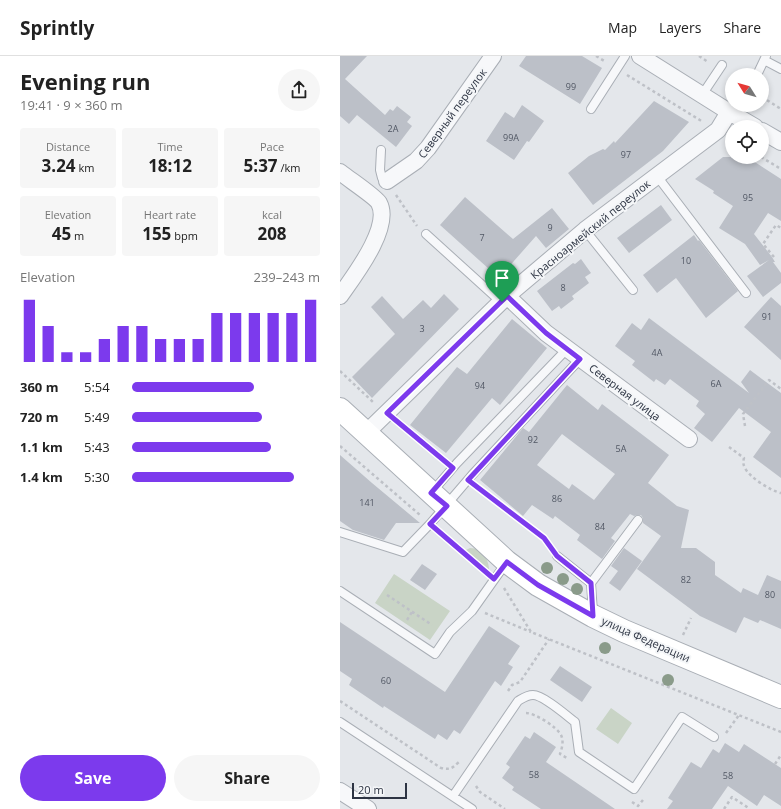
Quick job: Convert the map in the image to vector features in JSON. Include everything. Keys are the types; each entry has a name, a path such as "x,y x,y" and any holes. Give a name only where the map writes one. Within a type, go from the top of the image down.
{"main road":[{"name":"улица Федерации","path":"340,409 507,562 538,585 593,616 624,631 781,697"}],"street":[{"name":"Северный переулок","path":"387,181 416,161 424,152 493,56"},
{"path":"640,56 702,95 725,106"},
{"name":"Красноармейский переулок","path":"366,433 504,299 585,230 718,130 732,112"},
{"path":"736,112 746,120"},
{"path":"769,135 781,142"},
{"path":"340,172 378,201 382,212 382,221 376,238 360,267 340,296"},
{"name":"Северная улица","path":"504,299 580,359 689,439"},
{"path":"340,791 368,809"}],"lane":[{"path":"591,109 625,56"},
{"path":"760,68 765,58 781,69"},
{"path":"702,95 722,65"},
{"path":"380,150 380,170 382,178 387,181"},
{"path":"657,176 746,293"},
{"path":"585,230 633,290"},
{"path":"426,234 504,299"},
{"path":"340,532 403,552 430,524 453,468 567,349"},
{"path":"439,500 468,480 580,359"},
{"path":"593,616 591,583 638,520"},
{"path":"557,556 591,583"},
{"path":"340,591 435,654 450,632 472,611 507,562"},
{"path":"453,796 518,700 534,694 542,698 575,722 578,752 634,788 682,717 714,737"},
{"path":"340,722 472,809"}],"path":[{"path":"596,56 706,123"},
{"path":"769,100 781,108"},
{"path":"769,162 781,169"},
{"path":"387,181 414,224 426,234"},
{"path":"774,257 763,244 776,225 781,228"},
{"path":"340,371 365,395 453,468"},
{"path":"745,426 743,414 769,380 781,389"},
{"path":"340,446 502,585 531,632"},
{"path":"728,447 744,458 743,464 749,474 781,494"},
{"path":"468,480 544,538 557,556"},
{"path":"387,595 432,625"},
{"path":"483,612 781,732"},
{"path":"340,701 441,768 452,768 459,762 478,776 476,782 480,792 505,809"},
{"path":"523,714 530,713 536,715 556,729 563,742 560,754 573,762"},
{"path":"724,736 739,715"},
{"path":"775,764 781,755"},
{"path":"632,802 638,806 647,794"},
{"path":"724,809 732,797 750,809"}],"green space":[{"path":"470,548 479,550 485,556 489,573 464,551"},
{"path":"394,574 450,611 430,640 375,603"},
{"path":"611,708 632,723 618,744 596,729"}],"building":[{"path":"340,56 367,56 345,79 385,115 390,109 393,111 397,106 411,117 407,122 412,126 396,147 357,115 349,124 340,116"},
{"path":"526,56 582,56 602,68 580,104 519,66"},
{"path":"654,101 689,122 663,151 593,205 568,173 589,156 603,149 605,150 614,141 615,143"},
{"path":"522,105 544,121 529,142 527,141 514,160 486,141 505,112 514,118"},
{"path":"725,157 725,164 758,164 781,179 781,221 768,213 754,234 772,257 775,262 773,262 781,273 781,283 763,297 747,276 769,260 760,265 745,244 719,228 733,206 713,193 714,191 695,179"},
{"path":"465,197 513,239 552,208 569,229 546,248 536,236 499,278 440,225"},
{"path":"661,205 672,220 629,253 617,238"},
{"path":"694,235 738,291 706,318 676,278 657,293 643,275"},
{"path":"581,259 591,273 585,277 589,283 572,296 574,299 561,309 559,306 552,311 537,291 573,263 575,264"},
{"path":"444,294 459,309 372,398 352,377 395,334 371,307 382,296 403,319 423,300 431,308"},
{"path":"771,297 781,306 781,360 744,327"},
{"path":"649,318 749,393 741,382 750,370 781,393 781,478 753,457 771,432 739,408 712,442 694,428 705,414 696,406 699,401 670,379 665,385 656,379 654,382 632,365 635,361 615,346 632,323 641,330"},
{"path":"512,319 547,348 500,405 492,398 446,453 410,425 457,367 467,374"},
{"path":"567,385 598,410 602,404 669,455 648,483 677,506 689,510 681,548 696,548 715,562 715,575 741,593 743,588 758,595 767,575 781,581 781,629 760,620 758,623 744,617 736,633 700,616 637,569 661,536 643,523 643,518 641,515 634,516 630,514 611,538 615,541 602,559 577,540 580,535 555,516 553,519 532,505 523,516 480,480 523,428 529,432","holes":["562,434 615,474 594,500 572,484 569,489 537,465"]},
{"path":"340,455 420,523 396,523 384,540 353,530 340,521"},
{"path":"624,548 642,561 620,591 609,583 618,571 611,566"},
{"path":"422,564 437,574 425,590 410,580"},
{"path":"340,622 445,692 489,626 520,646 508,664 513,667 501,686 495,681 460,734 454,730 447,740 438,734 435,739 384,706 383,708 349,685 352,679 340,671"},
{"path":"560,666 592,687 582,702 550,680"},
{"path":"534,732 556,747 546,762 615,809 541,809 512,790 514,787 502,778 510,767 506,764 525,736 530,739"},
{"path":"725,743 739,752 744,744 781,768 781,806 764,795 757,806 728,786 712,809 667,809 673,801 668,798 691,762 701,768 713,749 719,753"}],"route":[{"path":"507,296 546,333 580,359 468,480 544,538 557,556 591,583 593,616 538,585 507,562 494,579 430,524 447,506 431,493 453,468 387,413 427,372 502,302 507,296"}]}
